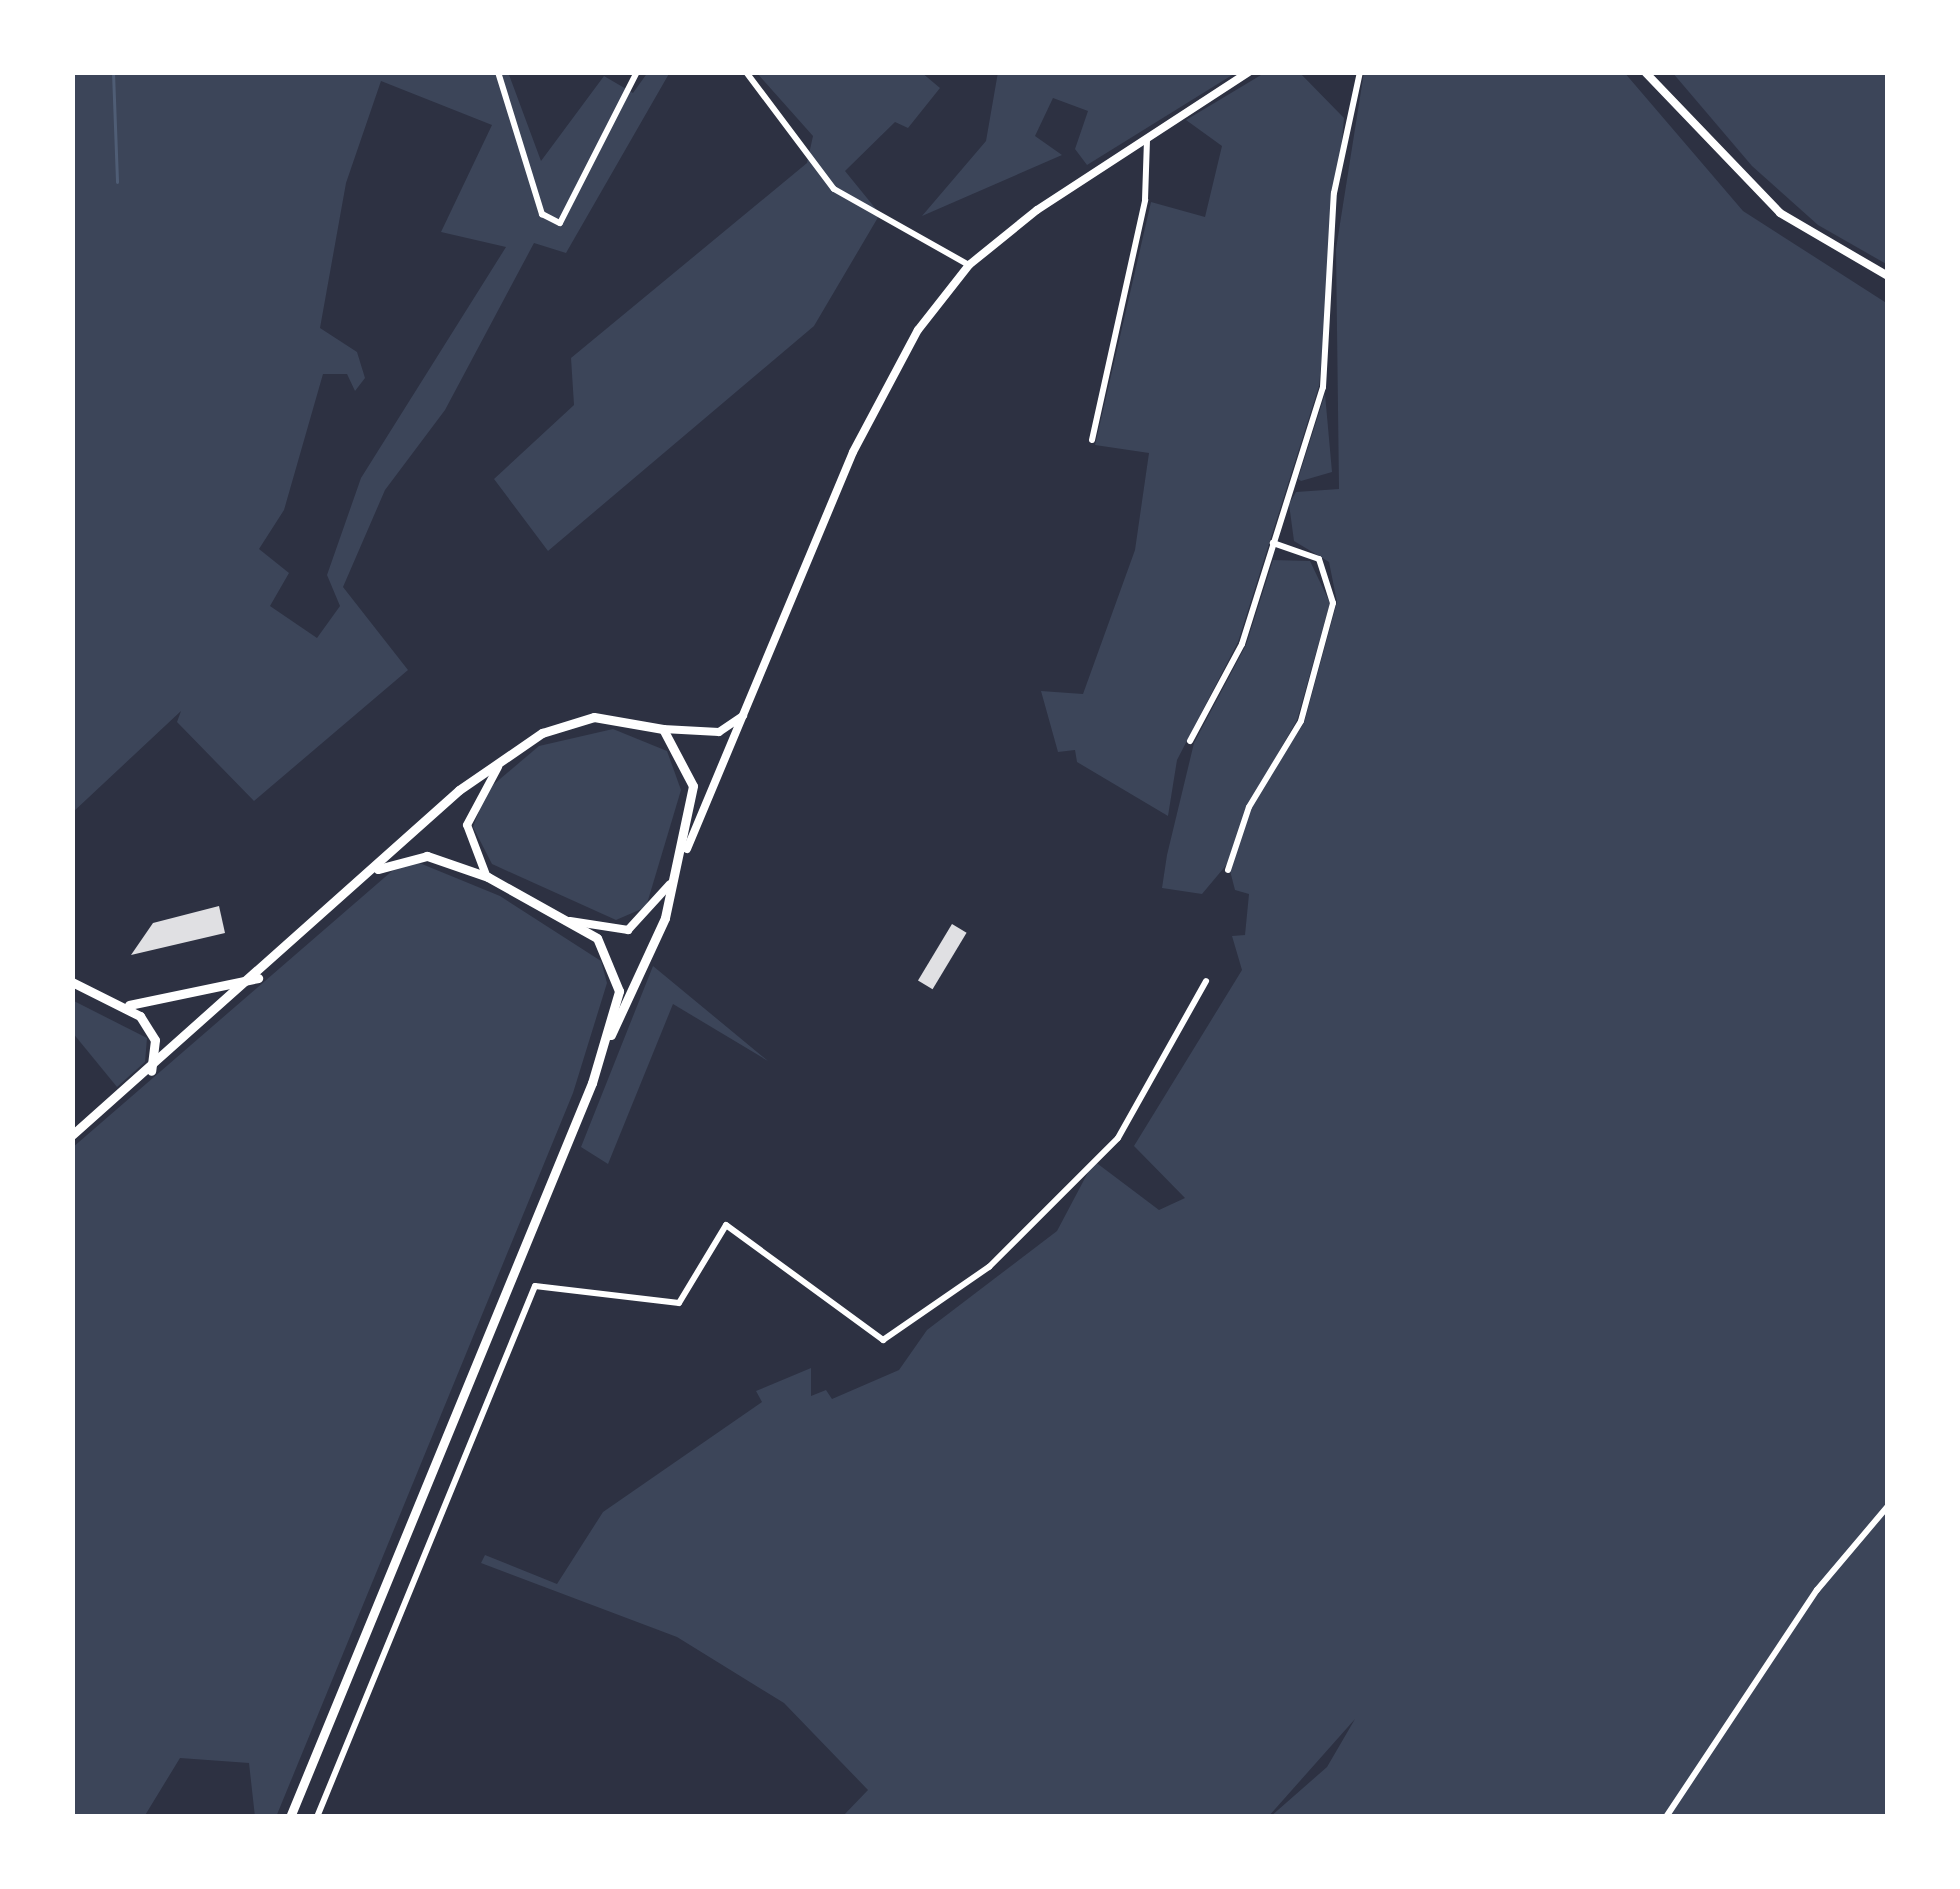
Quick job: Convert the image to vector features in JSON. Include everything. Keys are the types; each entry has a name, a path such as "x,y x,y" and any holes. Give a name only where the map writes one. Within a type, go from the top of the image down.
{"main road":[{"path":"72,1135 261,977 521,746 594,717 662,729 694,786 687,850 290,1817"},
{"path":"378,869 427,856 488,877 569,920 615,965 606,1046"},
{"path":"129,1005 261,977"},
{"path":"72,982 129,1005 155,1040 151,1071"}],"street":[{"path":"498,72 542,214 560,223 637,72"},
{"path":"746,72 834,189 969,265"},
{"path":"687,850 889,378 969,265 1145,136 1250,72"},
{"path":"1190,741 1243,644 1323,387 1334,193 1360,72"},
{"path":"1645,72 1780,214 1888,276"},
{"path":"1092,440 1151,168 1145,136"},
{"path":"1228,870 1249,807 1301,721 1333,603 1319,559 1273,543"},
{"path":"662,729 719,732 748,710"},
{"path":"488,877 471,855 468,815 521,746"},
{"path":"569,920 640,925 681,865"},
{"path":"317,1817 535,1286 679,1303 726,1225 883,1340 989,1267 1118,1138 1206,981"},
{"path":"1666,1817 1817,1590 1888,1506"}],"shaded area":[{"path":"72,72 508,72 541,161 604,76 633,93 648,72 670,72 566,253 534,243 445,410 385,490 343,587 408,670 254,801 177,722 181,711 72,813","holes":["381,81 492,125 441,232 506,247 361,478 327,575 340,606 317,638 270,606 289,573 259,549 284,510 323,374 347,374 355,391 365,378 357,352 320,328 346,183"]},
{"path":"756,72 921,72 940,88 908,128 895,122 845,171 880,214 814,326 548,551 494,479 574,405 571,358 807,163 813,136"},
{"path":"998,72 1237,72 1087,165 1075,149 1088,111 1053,98 1035,136 1062,155 922,216 986,141"},
{"path":"1266,72 1299,72 1344,118 1319,386 1238,642 1177,760 1168,816 1077,762 1075,750 1058,752 1041,691 1083,694 1135,550 1149,453 1095,445 1151,202 1205,217 1222,146 1186,120"},
{"path":"1364,72 1624,72 1743,211 1888,304 1888,1817 1270,1817 1327,1767 1355,1719 1268,1817 842,1817 868,1790 784,1703 677,1637 481,1563 485,1555 557,1584 603,1512 762,1402 756,1391 811,1368 811,1396 826,1390 832,1399 899,1370 927,1330 1057,1231 1094,1161 1159,1210 1185,1198 1134,1146 1242,970 1232,936 1245,935 1249,894 1235,890 1228,863 1202,894 1162,888 1167,855 1194,743 1246,645 1273,560 1310,561 1330,603 1297,720 1243,815 1304,723 1337,602 1329,562 1294,541 1289,504 1296,492 1339,489 1336,249"},
{"path":"1672,72 1888,72 1888,265 1818,225 1752,166"},
{"path":"1325,394 1332,472 1301,481 1298,479"},
{"path":"613,729 667,751 681,790 646,907 616,920 492,864 473,827 487,790 539,746"},
{"path":"417,862 500,896 601,961 607,983 573,1093 276,1817 255,1817 249,1763 180,1758 144,1817 72,1817 72,1148 392,871"},
{"path":"653,966 768,1061 673,1004 608,1164 581,1147"},
{"path":"72,1000 147,1038 145,1062 117,1087 72,1032"}],"building":[{"path":"219,906 225,933 131,955 153,923"},
{"path":"952,924 967,933 933,989 918,981"}],"waterway":[{"path":"113,72 117,182"}]}
